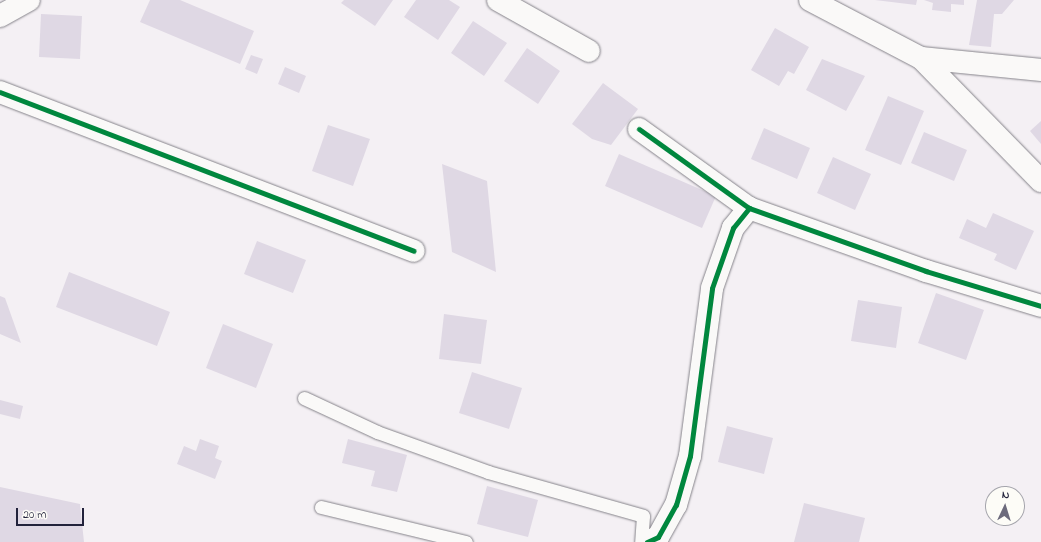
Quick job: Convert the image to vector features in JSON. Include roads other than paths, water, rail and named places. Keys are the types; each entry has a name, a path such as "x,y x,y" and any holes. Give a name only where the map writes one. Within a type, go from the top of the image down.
{"street":[{"path":"0,16 29,0"},
{"path":"498,0 590,51"},
{"path":"810,0 922,58 1041,181"},
{"path":"922,58 1041,70"},
{"path":"0,92 414,251"},
{"path":"639,129 749,208 926,271 1041,306"},
{"path":"647,542 658,537 676,506 690,456 712,288 733,228 749,208"}],"lane":[{"path":"304,398 376,432 488,472 643,516 641,542"},
{"path":"321,507 466,542"}]}
